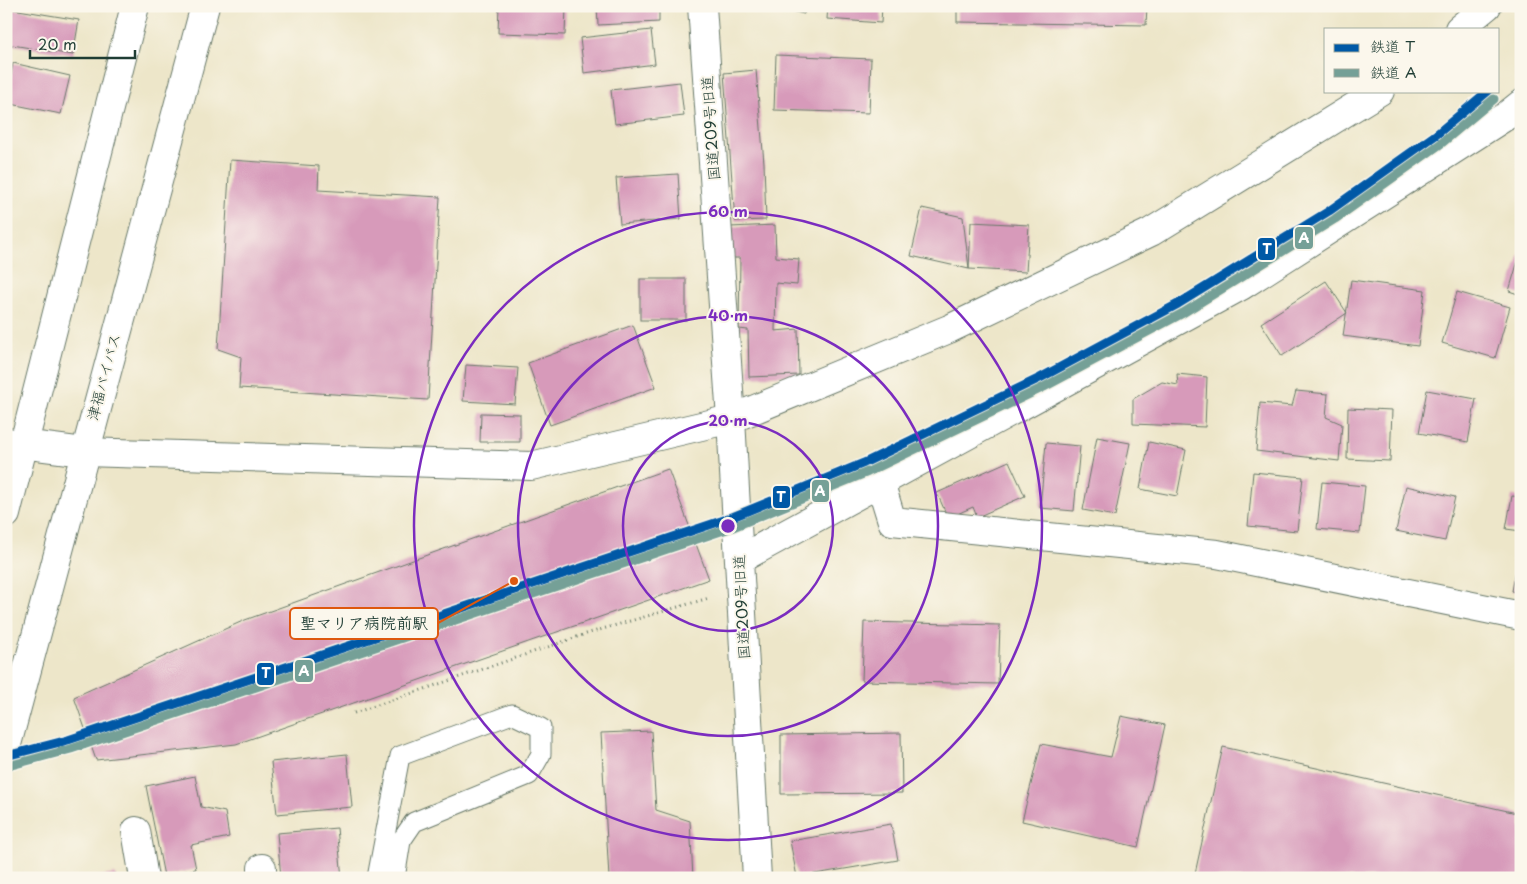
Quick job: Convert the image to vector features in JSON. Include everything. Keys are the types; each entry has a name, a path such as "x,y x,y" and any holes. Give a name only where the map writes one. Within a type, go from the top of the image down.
{"main road":[{"path":"6,514 16,443 135,6"},
{"name":"津福バイパス","path":"6,748 205,6"},
{"name":"国道209号旧道","path":"702,6 740,559 757,878"},
{"path":"1460,28 1487,6"},
{"path":"16,443 84,452 531,466 731,419 949,329 1150,232 1378,92"},
{"path":"740,559 1241,286 1506,116 1521,104"},
{"path":"880,482 892,521 1217,554 1521,616"},
{"path":"136,831 144,878"}],"lane":[{"path":"377,878 400,756 512,714 541,728 541,754 529,775 414,822 401,841 395,878"}],"path":[{"path":"354,713 589,633 710,597"}],"building":[{"path":"499,6 566,6 565,35 498,33"},
{"path":"597,6 659,6 659,22 598,25"},
{"path":"769,6 806,6 804,14"},
{"path":"828,6 882,6 881,23 827,19"},
{"path":"957,6 1147,6 1146,25 957,22"},
{"path":"6,8 79,20 73,55 6,44"},
{"path":"651,30 655,64 584,73 580,38"},
{"path":"776,55 871,59 869,113 774,110"},
{"path":"13,63 70,76 61,114 6,103"},
{"path":"756,70 764,163 766,220 735,221 724,73"},
{"path":"680,82 684,116 615,124 611,90"},
{"path":"230,160 319,166 318,190 440,197 428,400 239,388 241,357 218,349"},
{"path":"678,174 681,219 620,224 616,178"},
{"path":"922,208 963,217 969,269 911,256"},
{"path":"971,222 1029,225 1026,272 969,269"},
{"path":"775,225 776,257 799,259 797,285 776,283 775,331 798,329 799,375 749,377 748,330 739,329 740,258 731,258 730,227"},
{"path":"1521,255 1521,295 1509,291"},
{"path":"640,279 686,279 686,320 640,320"},
{"path":"1351,280 1425,290 1418,346 1343,336"},
{"path":"1326,281 1347,313 1282,356 1261,323"},
{"path":"1457,292 1510,307 1495,358 1442,343"},
{"path":"633,325 656,387 550,425 528,363"},
{"path":"466,365 518,368 515,404 463,401"},
{"path":"1177,374 1207,377 1205,427 1133,424 1133,399 1162,382 1178,385"},
{"path":"1427,390 1476,399 1468,442 1419,433"},
{"path":"1296,391 1328,394 1326,417 1342,424 1339,461 1256,451 1260,403 1292,406"},
{"path":"1348,408 1392,410 1390,461 1347,459"},
{"path":"481,413 520,414 520,442 480,442"},
{"path":"1097,437 1130,443 1115,516 1083,510"},
{"path":"1149,442 1186,450 1177,496 1140,489"},
{"path":"1046,443 1080,446 1074,511 1040,508"},
{"path":"1009,461 1025,496 977,517 973,507 948,518 937,493"},
{"path":"668,469 709,579 236,744 96,760 74,697 245,620"},
{"path":"1253,472 1303,477 1297,531 1248,526"},
{"path":"1322,482 1365,486 1360,533 1317,529"},
{"path":"1406,486 1455,497 1445,541 1396,531"},
{"path":"1512,496 1521,497 1521,531 1506,529"},
{"path":"1521,549 1521,593 1512,591"},
{"path":"864,622 1000,625 998,684 862,681"},
{"path":"1121,716 1165,725 1138,847 1022,821 1041,744 1111,757"},
{"path":"651,731 656,810 690,821 693,878 609,878 601,733"},
{"path":"901,733 902,793 781,794 781,735"},
{"path":"1223,747 1521,814 1521,878 1194,878"},
{"path":"347,754 352,807 277,814 271,762"},
{"path":"195,776 201,807 225,812 229,837 191,845 196,869 164,876 146,786"},
{"path":"891,824 898,860 797,877 790,841"},
{"path":"337,828 342,878 281,878 277,833"},
{"path":"115,874 116,878 96,878 96,877"}],"rail line":[{"name":"T","path":"6,756 68,740 730,518 864,463 1040,378 1178,304 1329,211 1437,134 1487,92"},
{"name":"A","path":"8,766 71,749 733,527 868,472 1044,387 1183,313 1335,219 1443,142 1494,99"}],"place":[{"name":"聖マリア病院前駅","path":"514,581"}]}
